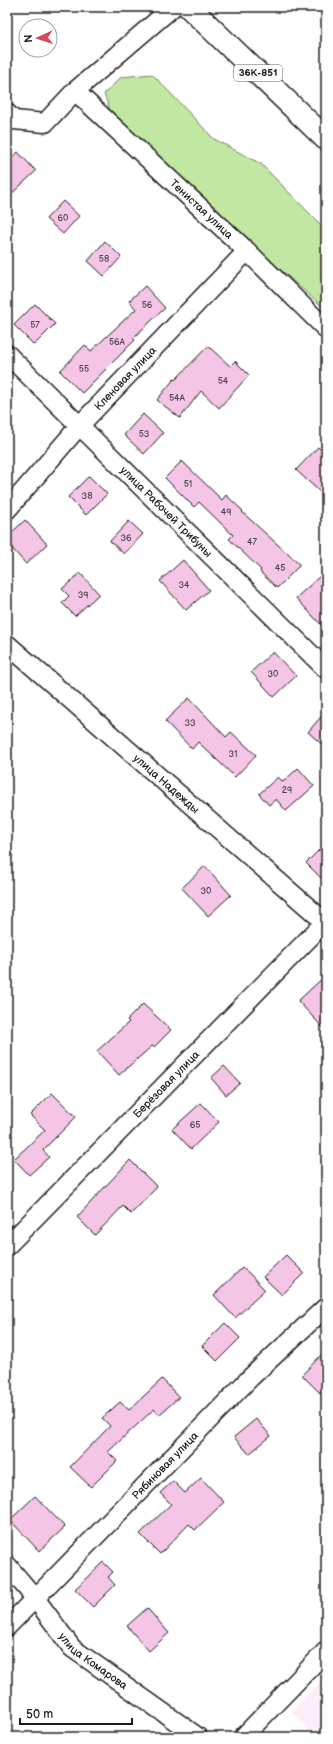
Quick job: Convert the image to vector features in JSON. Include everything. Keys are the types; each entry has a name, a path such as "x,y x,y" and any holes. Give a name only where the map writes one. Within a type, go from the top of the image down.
{"main road":[{"name":"36К-851","path":"189,7 326,139"}],"street":[{"path":"7,113 14,120 45,123 75,92 173,7"},
{"name":"Тенистая улица","path":"75,92 247,250 326,329"},
{"name":"Кленовая улица","path":"7,510 80,426 247,250"},
{"name":"улица Рабочей Трибуны","path":"7,354 326,669"},
{"name":"улица Надежды","path":"7,644 325,923"},
{"name":"Берёзовая улица","path":"7,1246 325,923"},
{"name":"Рябиновая улица","path":"7,1627 251,1377 326,1307"},
{"name":"улица Комарова","path":"7,1565 35,1598 72,1648 198,1737"},
{"path":"242,1737 326,1651"}],"shaded area":[{"path":"326,1677 326,1737 316,1737 291,1712"}],"green space":[{"path":"152,74 214,139 261,164 326,230 326,310 144,148 113,118 104,94 121,77"}],"building":[{"path":"18,152 36,171 7,198 7,162"},
{"path":"63,201 79,216 63,234 46,219"},
{"path":"105,241 121,257 104,276 88,261"},
{"path":"145,286 165,308 133,338 135,340 82,393 60,371 85,345 91,351 136,309 129,301"},
{"path":"35,304 55,324 34,345 14,325"},
{"path":"208,346 230,366 235,361 249,375 219,408 201,391 180,418 157,400 174,379 175,380"},
{"path":"143,414 163,433 144,454 124,435"},
{"path":"318,447 326,455 326,485 320,492 296,470"},
{"path":"182,461 222,500 226,495 243,511 242,512 300,565 277,588 229,539 233,535 199,502 194,507 165,478"},
{"path":"89,476 107,494 86,515 68,497"},
{"path":"25,520 47,544 26,564 7,543 7,537"},
{"path":"129,521 143,534 124,554 110,541"},
{"path":"183,560 209,590 186,610 160,581"},
{"path":"80,573 99,594 75,616 62,603 69,596 62,589"},
{"path":"320,576 326,583 326,630 296,598"},
{"path":"273,652 296,676 274,697 251,672"},
{"path":"189,698 226,737 231,732 256,755 235,777 198,742 192,749 165,721"},
{"path":"326,711 326,748 308,732"},
{"path":"298,768 314,786 286,811 276,799 269,805 259,794 278,777 283,782"},
{"path":"326,843 326,883 306,863"},
{"path":"205,866 231,895 208,916 182,888"},
{"path":"326,975 326,1031 298,1001"},
{"path":"143,1004 171,1030 154,1047 152,1046 119,1075 97,1051 129,1022 127,1020"},
{"path":"224,1066 240,1083 226,1095 211,1078"},
{"path":"52,1093 76,1117 43,1150 49,1157 29,1175 14,1159 45,1130 30,1115"},
{"path":"201,1103 219,1122 191,1149 172,1129"},
{"path":"130,1160 157,1187 131,1214 123,1206 95,1235 77,1217"},
{"path":"286,1255 304,1273 282,1295 263,1277"},
{"path":"243,1267 265,1290 235,1318 214,1295"},
{"path":"225,1323 240,1338 217,1361 202,1346"},
{"path":"326,1350 326,1386 320,1393 302,1375"},
{"path":"162,1379 179,1397 159,1415 154,1409 108,1452 117,1461 91,1487 70,1467 110,1426 102,1418 120,1402 129,1410"},
{"path":"256,1419 271,1436 249,1454 234,1437"},
{"path":"201,1478 224,1502 195,1530 189,1524 160,1554 140,1534 171,1504 160,1493 173,1481 185,1493"},
{"path":"35,1496 65,1527 39,1551 10,1520"},
{"path":"103,1562 113,1572 108,1577 115,1585 93,1607 75,1589"},
{"path":"147,1608 169,1633 149,1651 127,1626"}]}
